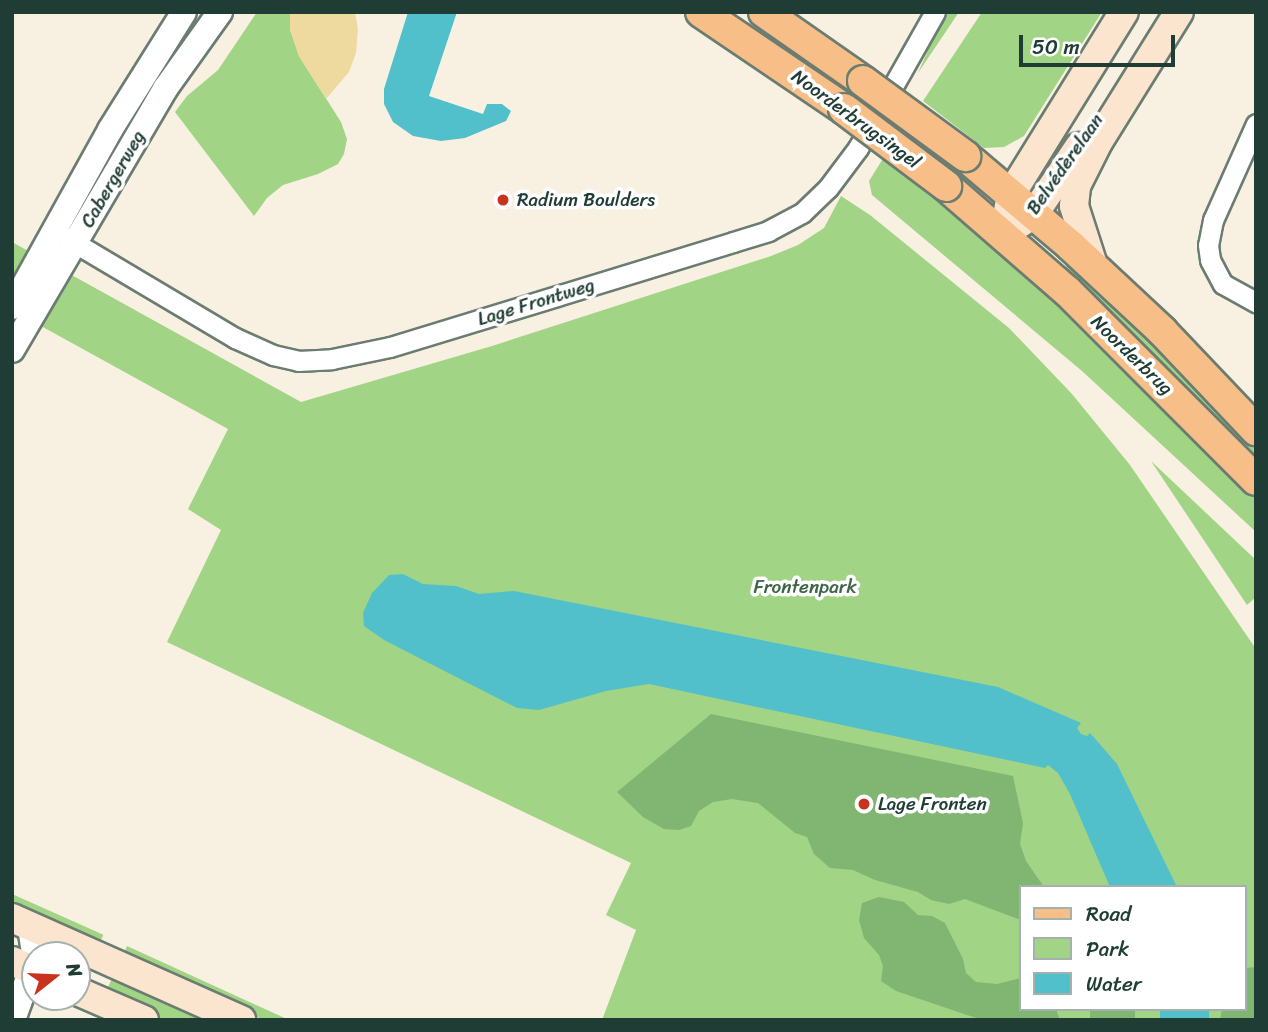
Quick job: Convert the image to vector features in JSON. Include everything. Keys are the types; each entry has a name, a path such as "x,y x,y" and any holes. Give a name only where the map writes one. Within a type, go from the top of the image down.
{"main road":[{"name":"Noorderbrugsingel","path":"701,12 844,109 946,186 1004,234"},
{"name":"Noorderbrugsingel","path":"764,12 965,156 1034,214"},
{"name":"Belvédèrelaan","path":"1004,234 1011,194 1124,12"},
{"name":"Belvédèrelaan","path":"1004,234 1034,214 1163,12"},
{"path":"1094,268 1074,206 1076,186 1098,142 1179,12"},
{"name":"Noorderbrug","path":"1034,214 1170,340 1256,430"},
{"name":"Noorderbrug","path":"1004,234 1084,307 1256,480"},
{"path":"21,922 241,1020"},
{"path":"91,996 144,1020"}],"street":[{"name":"Cabergerweg","path":"12,350 40,257 110,130 184,12"},
{"name":"Cabergerweg","path":"21,314 62,269 165,89 220,12"},
{"name":"Lage Frontweg","path":"54,230 235,338 273,355 298,361 332,359 390,347 733,242 768,230 802,213 828,188 858,148 935,12"},
{"path":"1256,124 1213,220 1208,246 1210,260 1223,284 1256,302"},
{"path":"21,922 31,941"},
{"path":"13,1020 21,990"}],"green space":[{"path":"257,12 290,12 290,29 299,56 341,122 347,139 344,154 338,164 318,174 283,185 267,198 254,216 175,112 187,96 218,70"},
{"path":"945,12 959,12 918,73"},
{"path":"982,12 1102,12 1024,136 1004,147 984,148 923,101"},
{"path":"884,157 980,228 1181,417 1256,495 1256,532 1082,371 872,195 869,181"},
{"name":"Frontenpark","path":"841,196 870,215 1009,328 1072,394 1130,465 1256,649 1256,1020 602,1020 636,930 606,915 631,863 167,642 221,530 188,509 228,429 12,310 12,242 301,402 492,346 798,245 824,228"},
{"path":"1071,261 1256,447 1256,463 1061,272"},
{"path":"1151,461 1256,560 1256,597 1247,605"},
{"path":"711,714 1013,776 1023,823 1020,844 1026,861 1043,885 1020,885 1020,920 965,899 949,904 931,900 918,892 875,880 853,870 830,868 814,854 807,837 795,833 758,803 732,799 713,802 699,811 691,826 679,830 664,829 643,817 617,792"},
{"path":"12,894 103,935 98,946 12,907"},
{"path":"879,897 904,902 918,915 932,916 945,923 963,959 966,973 976,982 997,984 1020,978 1020,1011 1057,1011 1060,1020 982,1020 896,991 881,981 883,966 879,955 864,938 859,920 862,903"},
{"path":"127,946 289,1020 264,1020 123,956"},
{"path":"1256,967 1256,1020 1220,1020 1222,1011 1247,1011 1247,968"},
{"path":"114,974 215,1020 160,1020 105,994"},
{"path":"1090,1011 1135,1011 1135,1020 1090,1020"}],"sand":[{"path":"290,12 355,12 358,29 356,53 349,72 326,99 299,56 290,30"}],"water":[{"path":"408,12 457,12 429,96 483,114 487,104 502,104 511,111 506,121 465,138 441,141 413,136 393,122 384,104 384,89"},
{"path":"403,574 423,584 456,586 479,594 514,591 998,687 1081,723 1077,728 1081,734 1087,736 1090,733 1117,764 1176,885 1109,885 1070,794 1058,773 1048,765 1045,768 649,684 606,691 539,710 517,708 384,640 364,626 363,613 372,593 389,575"},
{"path":"1160,1011 1209,1011 1209,1020 1160,1020"}],"place":[{"name":"Radium Boulders","path":"503,200"},
{"name":"Lage Fronten","path":"864,804"}]}
